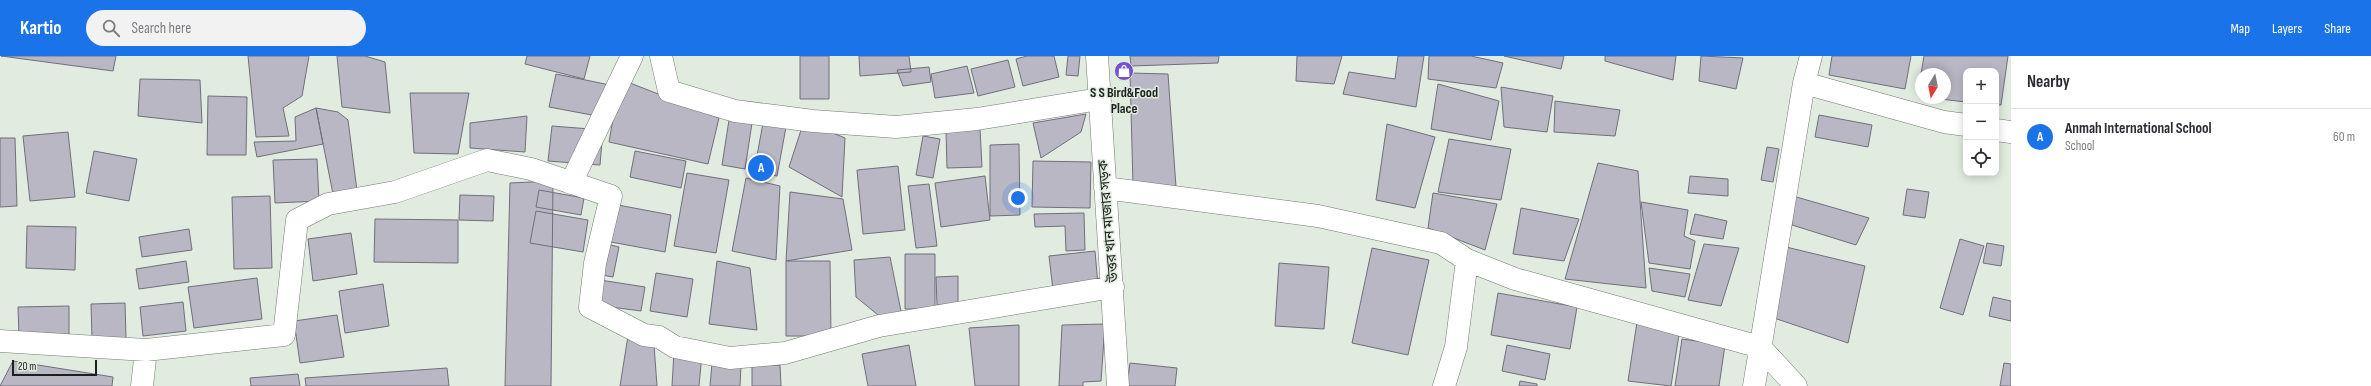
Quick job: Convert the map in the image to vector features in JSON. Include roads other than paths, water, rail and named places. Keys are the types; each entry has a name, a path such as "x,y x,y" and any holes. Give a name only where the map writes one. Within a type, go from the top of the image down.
{"street":[{"path":"571,183 632,56"},
{"path":"661,56 669,91 735,111 813,121 896,126 977,119 1099,99"},
{"name":"উত্তর খান মাজার সড়ক","path":"1097,56 1113,288 1118,386"},
{"path":"1754,386 1804,83 1811,56"},
{"path":"1804,83 1944,122 1963,125"},
{"path":"1999,130 2011,132"},
{"path":"0,341 146,350 284,335 297,220 328,204 395,192 487,160 531,169 611,196 594,263 590,307 644,336 659,337 675,347 691,351 730,358 785,353 879,326 1113,288"},
{"path":"1105,188 1334,219 1441,243 1467,260 1515,279 1760,347 1796,386"},
{"path":"1444,386 1456,347 1467,260"},
{"path":"142,386 146,350"}],"place":[{"name":"S S Bird&Food Place","path":"1124,71"},
{"name":"Anmah International School","path":"761,168"}]}
